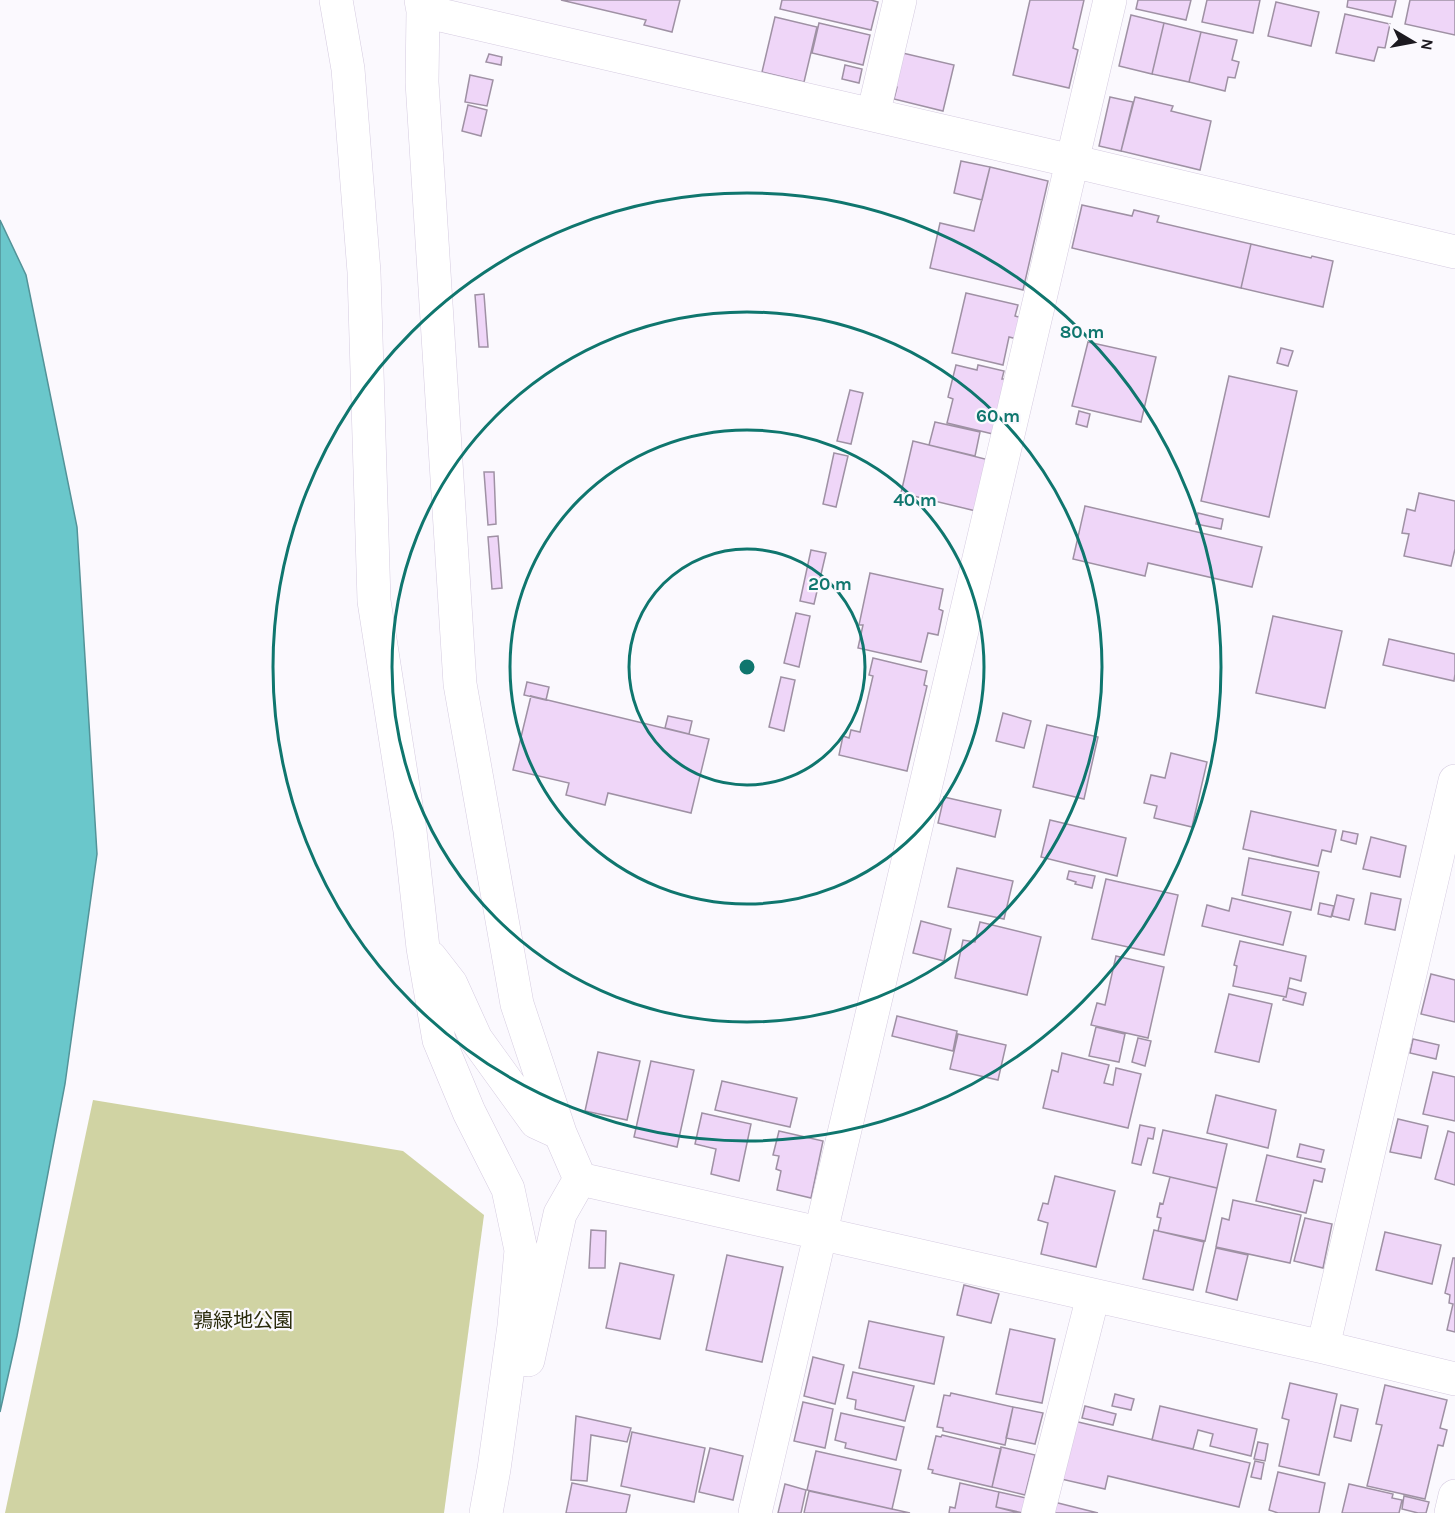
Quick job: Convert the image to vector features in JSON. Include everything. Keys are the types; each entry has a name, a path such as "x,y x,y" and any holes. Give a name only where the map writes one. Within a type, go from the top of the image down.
{"street":[{"path":"336,0 348,69 364,272 374,601 410,831 423,948 440,1040 470,1112 508,1189 521,1250 514,1326 486,1513"},
{"path":"873,115 900,0"},
{"path":"755,1513 1110,0"},
{"path":"580,1179 560,1133 517,1004 460,684 422,82 422,5 873,115 1455,252"},
{"path":"1323,1347 1455,781"},
{"path":"423,948 451,984 476,1039 536,1122 560,1133"},
{"path":"504,1397 529,1359 560,1214 580,1179"},
{"path":"580,1179 1455,1379"},
{"path":"1038,1513 1093,1296"},
{"path":"1451,1513 1455,1496"}],"green space":[{"name":"鶉緑地公園","path":"93,1100 403,1151 484,1215 444,1513 5,1513"}],"water":[{"path":"0,220 26,275 77,527 97,854 65,1084 17,1336 0,1412"}],"building":[{"path":"561,0 680,0 672,32 644,25 646,20"},
{"path":"782,0 871,0 878,2 871,30 780,9"},
{"path":"1030,0 1084,0 1073,48 1078,50 1069,88 1013,75"},
{"path":"1138,0 1191,0 1186,20 1136,9"},
{"path":"1207,0 1260,0 1253,33 1202,22"},
{"path":"1348,0 1396,0 1392,17 1347,7"},
{"path":"1410,0 1455,0 1455,35 1405,24"},
{"path":"1276,2 1319,12 1311,46 1268,36"},
{"path":"1345,14 1390,24 1385,48 1378,47 1374,61 1336,53"},
{"path":"1131,15 1164,23 1152,74 1119,66"},
{"path":"775,17 817,27 804,82 762,72"},
{"path":"819,23 870,35 863,65 812,53"},
{"path":"1164,23 1201,32 1189,82 1152,74"},
{"path":"1201,32 1237,40 1232,60 1239,62 1235,78 1228,77 1225,91 1189,82"},
{"path":"894,51 954,65 943,111 894,99 897,87 885,85"},
{"path":"489,54 502,57 501,65 486,62"},
{"path":"845,65 862,69 859,83 842,79"},
{"path":"470,75 493,80 487,106 465,102"},
{"path":"1110,97 1133,102 1121,151 1099,146"},
{"path":"1135,97 1173,106 1171,111 1211,121 1200,170 1121,151"},
{"path":"468,105 487,110 481,136 462,131"},
{"path":"961,161 990,167 982,200 954,193"},
{"path":"990,167 1048,181 1023,290 930,268 940,223 974,231"},
{"path":"1082,205 1132,216 1134,210 1159,216 1157,222 1251,244 1241,288 1072,248"},
{"path":"1251,244 1333,261 1323,307 1241,288"},
{"path":"966,293 1018,305 1015,316 1022,318 1017,339 1009,337 1003,365 952,353"},
{"path":"484,294 488,347 479,347 475,295"},
{"path":"1088,342 1156,357 1141,422 1072,406"},
{"path":"1281,348 1293,351 1288,366 1277,363"},
{"path":"956,365 977,370 978,365 1004,371 1002,379 1006,379 993,434 947,423 953,399 948,397"},
{"path":"1229,376 1297,391 1269,517 1201,501"},
{"path":"850,390 863,393 851,444 837,441"},
{"path":"1079,411 1090,414 1087,427 1076,424"},
{"path":"935,422 980,432 975,456 929,445"},
{"path":"913,441 989,460 976,511 901,493"},
{"path":"834,453 848,456 836,507 823,504"},
{"path":"484,472 494,472 496,524 488,525"},
{"path":"1419,493 1455,501 1455,549 1451,566 1404,556 1409,534 1402,533 1407,509 1415,511"},
{"path":"1085,506 1262,547 1252,587 1148,563 1145,576 1073,559"},
{"path":"1198,513 1223,519 1221,529 1196,524"},
{"path":"498,536 502,588 492,589 488,537"},
{"path":"811,550 826,553 814,604 800,601"},
{"path":"870,573 943,589 939,609 943,611 938,635 928,633 921,662 858,648 863,625 859,625"},
{"path":"796,613 810,616 799,667 784,663"},
{"path":"1273,616 1342,631 1325,708 1256,693"},
{"path":"1389,639 1455,654 1454,681 1383,665"},
{"path":"873,658 927,671 924,685 927,686 907,771 839,755 843,736 849,738 851,730 860,732 873,676 869,675"},
{"path":"781,677 795,680 784,731 769,727"},
{"path":"527,682 549,687 546,700 524,695"},
{"path":"531,696 709,739 691,813 608,793 605,805 566,795 569,783 513,770"},
{"path":"1003,713 1031,721 1024,748 996,741"},
{"path":"668,716 692,721 689,734 665,728"},
{"path":"1047,725 1098,737 1084,799 1033,787"},
{"path":"1171,753 1207,762 1192,827 1154,818 1157,806 1144,803 1151,775 1165,778"},
{"path":"944,797 1001,810 995,837 938,823"},
{"path":"1251,811 1336,830 1331,852 1322,850 1318,866 1243,849"},
{"path":"1050,820 1126,838 1117,876 1041,857"},
{"path":"1343,831 1358,834 1356,844 1341,840"},
{"path":"1371,837 1406,846 1400,877 1363,869"},
{"path":"1249,858 1319,872 1311,910 1242,895"},
{"path":"957,868 1013,881 1004,919 948,907"},
{"path":"1069,871 1095,876 1092,888 1075,884 1076,882 1067,879"},
{"path":"1106,879 1178,895 1164,955 1092,939"},
{"path":"1371,893 1401,899 1395,930 1365,924"},
{"path":"1337,895 1354,899 1349,920 1332,916"},
{"path":"1232,898 1291,912 1283,945 1202,926 1207,905 1229,911"},
{"path":"1320,903 1334,906 1331,917 1318,914"},
{"path":"921,921 951,929 944,961 913,953"},
{"path":"980,922 1041,937 1027,995 955,978 963,940 975,942"},
{"path":"1240,941 1306,956 1301,981 1290,978 1286,997 1233,986 1237,966 1234,965"},
{"path":"1116,956 1164,967 1148,1038 1091,1025 1097,1003 1105,1005"},
{"path":"1431,974 1455,980 1455,1022 1421,1014"},
{"path":"1288,988 1306,993 1303,1005 1283,1000"},
{"path":"1229,994 1272,1004 1259,1062 1215,1052"},
{"path":"897,1016 957,1031 953,1051 892,1036"},
{"path":"1096,1027 1125,1034 1119,1062 1089,1056"},
{"path":"958,1034 1006,1045 998,1080 950,1069"},
{"path":"1138,1038 1151,1041 1145,1066 1132,1062"},
{"path":"1413,1039 1439,1045 1436,1059 1410,1053"},
{"path":"598,1052 640,1061 627,1120 585,1111"},
{"path":"1062,1053 1109,1065 1104,1083 1113,1085 1116,1068 1141,1074 1128,1128 1043,1108 1052,1070 1058,1072"},
{"path":"651,1061 694,1070 677,1147 634,1137"},
{"path":"1433,1072 1455,1077 1455,1121 1423,1114"},
{"path":"722,1081 797,1098 790,1127 715,1110"},
{"path":"1216,1095 1276,1110 1268,1148 1207,1133"},
{"path":"702,1113 751,1124 739,1181 711,1174 716,1149 695,1144"},
{"path":"1398,1119 1428,1126 1421,1158 1390,1152"},
{"path":"1140,1125 1155,1128 1153,1139 1148,1138 1141,1165 1132,1163"},
{"path":"1163,1130 1227,1144 1217,1188 1153,1173"},
{"path":"779,1131 823,1141 811,1198 777,1190 781,1171 776,1169 779,1156 773,1155"},
{"path":"1448,1131 1455,1133 1455,1185 1435,1179"},
{"path":"1300,1144 1324,1150 1321,1162 1297,1157"},
{"path":"1267,1155 1325,1169 1322,1182 1314,1180 1306,1213 1256,1201"},
{"path":"1055,1176 1115,1191 1096,1267 1041,1254 1048,1223 1038,1220 1043,1203 1048,1204"},
{"path":"1170,1177 1217,1188 1205,1241 1158,1231 1161,1218 1157,1217 1160,1203 1163,1204"},
{"path":"1233,1200 1301,1215 1290,1263 1216,1247 1222,1218 1229,1220"},
{"path":"1305,1218 1332,1224 1323,1268 1294,1261"},
{"path":"591,1230 606,1231 605,1268 589,1268"},
{"path":"1154,1230 1204,1242 1193,1290 1143,1279"},
{"path":"1385,1232 1441,1245 1432,1284 1376,1270"},
{"path":"1216,1248 1248,1255 1237,1300 1206,1292"},
{"path":"727,1255 783,1267 762,1362 706,1350"},
{"path":"1453,1258 1455,1258 1455,1332 1447,1330 1453,1304 1449,1303 1450,1295 1445,1293"},
{"path":"620,1263 674,1275 660,1339 606,1328"},
{"path":"964,1285 999,1294 991,1323 957,1315"},
{"path":"869,1321 944,1337 934,1384 859,1368"},
{"path":"1010,1329 1055,1339 1042,1403 996,1394"},
{"path":"813,1357 844,1365 835,1404 804,1396"},
{"path":"853,1372 914,1386 905,1421 855,1409 856,1400 847,1398"},
{"path":"1290,1383 1337,1394 1319,1475 1279,1466 1289,1420 1282,1418"},
{"path":"1385,1385 1447,1400 1440,1428 1447,1430 1443,1446 1438,1445 1425,1499 1367,1486 1382,1425 1376,1424"},
{"path":"951,1393 1013,1407 1005,1445 943,1431 943,1428 937,1427 944,1395 950,1396"},
{"path":"1115,1394 1134,1399 1131,1410 1112,1406"},
{"path":"803,1402 833,1409 825,1448 794,1441"},
{"path":"1341,1405 1358,1409 1351,1441 1334,1437"},
{"path":"1085,1406 1116,1414 1113,1425 1082,1418"},
{"path":"1160,1406 1257,1429 1251,1456 1210,1446 1213,1434 1198,1430 1193,1449 1152,1440"},
{"path":"1013,1407 1043,1413 1035,1444 1006,1438"},
{"path":"841,1413 904,1427 896,1460 845,1448 846,1443 835,1440"},
{"path":"576,1416 631,1428 627,1442 591,1435 587,1481 571,1480"},
{"path":"1074,1421 1250,1463 1239,1507 1108,1476 1105,1489 1061,1479"},
{"path":"632,1432 705,1448 694,1502 621,1486"},
{"path":"942,1435 1001,1449 992,1487 932,1473 933,1470 928,1469 936,1436 941,1437"},
{"path":"1258,1442 1268,1444 1265,1461 1254,1459"},
{"path":"1001,1447 1035,1455 1025,1495 992,1487"},
{"path":"710,1448 743,1456 733,1500 699,1492"},
{"path":"816,1451 901,1470 892,1509 807,1490"},
{"path":"1255,1461 1264,1463 1261,1479 1251,1477"},
{"path":"1278,1472 1325,1483 1319,1513 1278,1513 1269,1510"},
{"path":"572,1483 630,1495 626,1513 566,1513"},
{"path":"960,1483 999,1492 996,1507 1019,1513 949,1513 950,1507 955,1508"},
{"path":"785,1484 806,1490 801,1513 778,1513"},
{"path":"1349,1484 1393,1494 1392,1498 1402,1500 1399,1513 1342,1513"},
{"path":"809,1491 892,1509 910,1513 804,1513"},
{"path":"999,1492 1026,1498 1023,1513 996,1507"},
{"path":"1404,1496 1429,1502 1426,1513 1402,1509"},
{"path":"1054,1502 1098,1513 1052,1513"}]}
